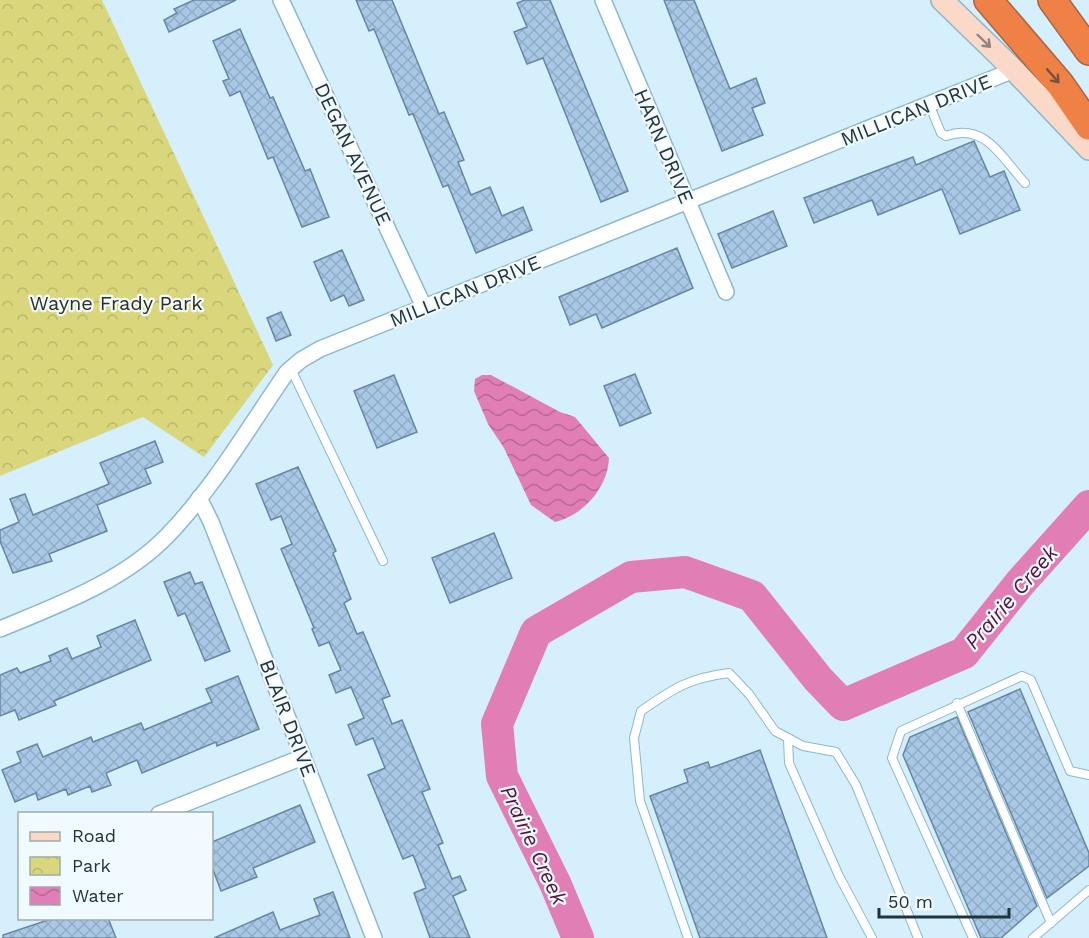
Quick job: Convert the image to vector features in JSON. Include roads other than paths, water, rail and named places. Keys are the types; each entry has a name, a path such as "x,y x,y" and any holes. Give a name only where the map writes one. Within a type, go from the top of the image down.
{"highway":[{"path":"987,0 1060,84 1089,126"},
{"path":"1052,0 1089,51"}],"main road":[{"path":"942,0 1014,70 1089,149"}],"street":[{"name":"DEGAN AVENUE","path":"281,0 424,307"},
{"name":"HARN DRIVE","path":"603,0 726,292"},
{"name":"MILLICAN DRIVE","path":"0,628 88,590 127,568 167,537 199,498 291,369 320,349 688,203 1014,70"},
{"name":"BLAIR DRIVE","path":"199,498 211,522 374,938"},
{"path":"162,812 303,757"}],"lane":[{"path":"929,104 940,133 946,136 962,130 981,135 1025,183"},
{"path":"291,369 383,561"},
{"path":"688,938 640,801 634,738 641,711 672,688 699,677 729,673 749,694 775,731 803,746 836,752 856,785 918,938"},
{"path":"973,938 892,758 902,731 1022,676 1031,680 1070,771 1089,775"},
{"path":"957,704 1050,923"},
{"path":"788,738 789,763 838,876 872,938"},
{"path":"1033,938 1089,890"}],"water":[{"path":"482,375 491,375 560,412 575,417 609,458 608,469 599,489 576,513 555,522 531,505 504,448 488,424 474,391 475,379"}],"waterway":[{"name":"Prairie Creek","path":"578,938 555,883 502,776 497,724 536,632 631,577 685,572 752,596 818,679 843,705 964,653 1020,583 1089,506"}],"park label":[{"name":"Wayne Frady Park","path":"116,303"}]}
